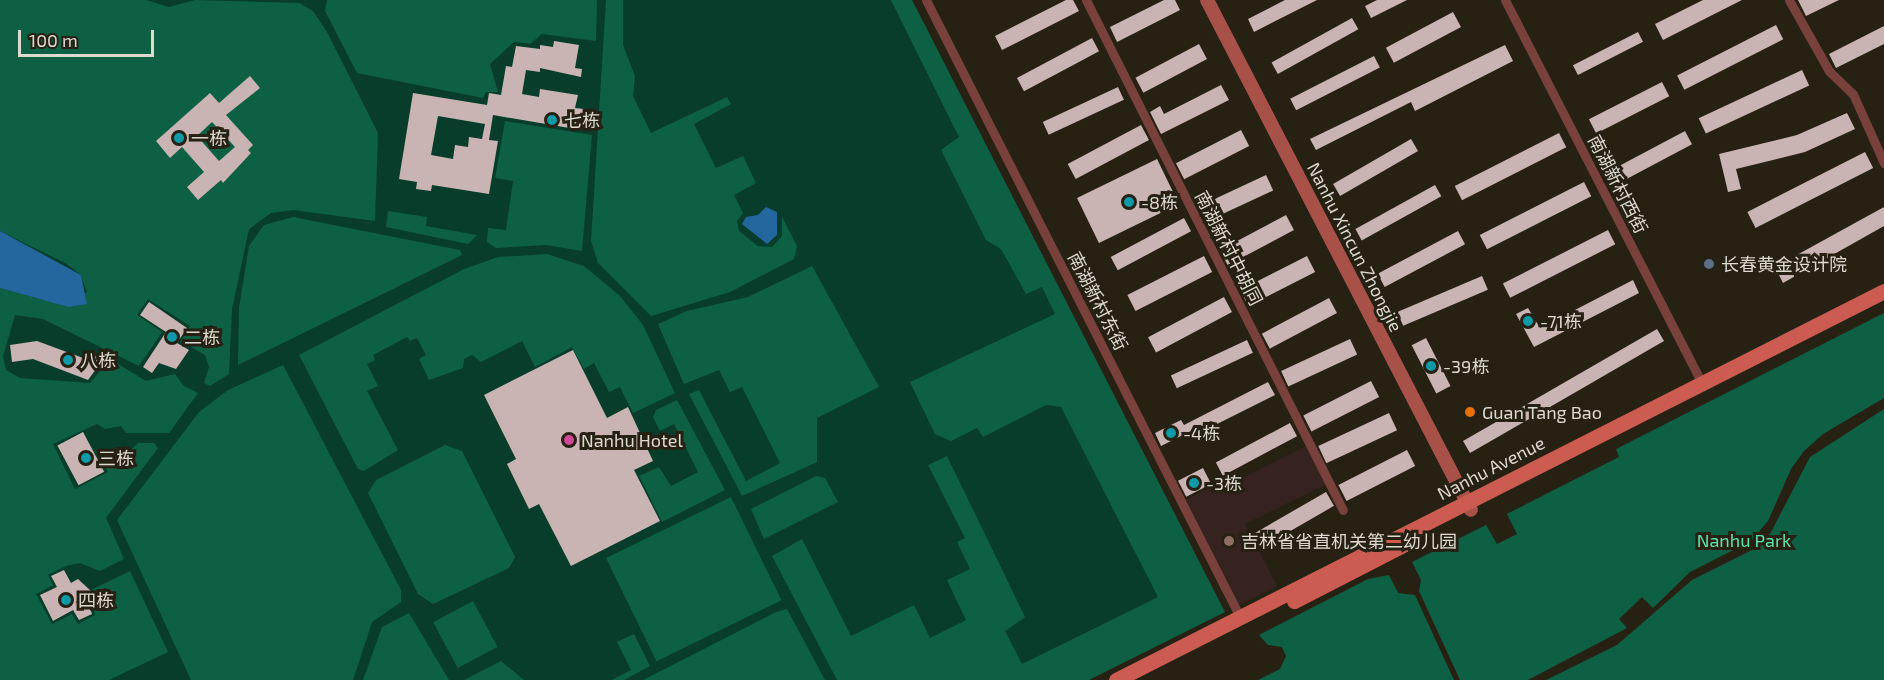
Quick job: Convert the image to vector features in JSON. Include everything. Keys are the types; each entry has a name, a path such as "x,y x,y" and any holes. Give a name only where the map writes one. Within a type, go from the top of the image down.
{"main road":[{"name":"Nanhu Avenue","path":"1136,680 1702,383 1884,291"},
{"name":"Nanhu Avenue","path":"1116,680 1884,302"}],"street":[{"name":"南湖新村东街","path":"926,0 1240,617"},
{"name":"南湖新村中胡同","path":"1086,0 1343,510"},
{"name":"Nanhu Xincun Zhongjie","path":"1207,0 1469,506"},
{"name":"南湖新村西街","path":"1505,0 1702,383"},
{"path":"1789,0 1829,71 1853,94 1884,163"}],"shaded area":[{"name":"吉林省省直机关第二幼儿园","path":"1306,446 1326,484 1245,524 1277,586 1238,606 1184,501 1219,483 1223,488"}],"green space":[{"name":"Nanhu Hotel","path":"0,0 912,0 1205,574 990,680 0,680"},
{"path":"0,0 146,0 169,7 195,0 299,3 313,11 327,32 378,133 375,221 293,210 271,213 249,229 232,309 229,374 210,386 204,383 209,367 205,355 181,341 190,326 148,299 137,315 162,332 139,366 43,319 15,315 3,356 6,370 20,378 90,383 110,359 146,381 175,374 184,386 198,393 169,433 126,433 121,426 105,429 97,424 53,444 75,489 108,472 101,459 120,460 138,443 154,443 158,448 106,518 124,559 100,571 80,563 66,566 48,575 53,585 36,594 52,624 72,614 78,624 95,615 90,596 95,593 93,589 130,571 168,652 109,680 0,680 0,288 68,307 87,292 81,275 67,264 0,231"},
{"path":"327,0 597,0 596,41 542,34 530,44 514,42 490,64 498,92 486,92 483,98 357,73 325,11"},
{"path":"606,0 623,0 623,45 635,76 633,96 651,133 727,97 731,104 694,124 716,168 743,156 756,183 734,195 743,213 737,221 739,231 758,246 772,247 782,236 782,217 797,246 794,259 730,292 651,316 598,263 591,241"},
{"path":"891,0 912,0 1225,612 1089,680 837,680 772,556 802,539 851,636 914,605 930,638 966,620 947,580 970,569 957,542 965,538 928,465 947,456 1025,617 1005,631 1022,664 1158,597 1061,407 1046,405 983,437 977,428 951,441 935,434 910,382 1055,314 1042,287 1026,294 1001,249 986,240 941,150 959,137"},
{"path":"505,121 592,135 582,251 546,245 496,248 487,242 488,228 506,230 513,181 495,178"},
{"path":"388,211 427,217 426,226 477,235 468,244 386,227"},
{"path":"293,217 460,250 462,255 238,365 239,308 249,246 264,225"},
{"path":"547,254 584,266 620,296 643,325 675,393 633,413 620,387 609,392 594,363 584,369 572,347 535,367 522,341 481,362 472,355 464,359 463,368 429,380 419,359 426,355 417,338 410,341 407,337 373,355 375,360 367,364 378,386 367,391 398,450 364,471 358,469 299,355 464,269 498,257"},
{"path":"812,266 879,387 817,418 817,462 742,496 689,394 699,390 746,481 780,463 742,387 730,392 719,370 684,384 658,324 687,311 748,297"},
{"name":"Nanhu Park","path":"1884,313 1884,398 1823,434 1804,451 1791,469 1768,521 1751,541 1690,572 1653,608 1642,597 1619,619 1627,628 1528,680 1460,680 1419,591 1421,580 1412,562 1486,525 1497,544 1517,534 1507,514 1619,457 1616,449"},
{"path":"283,365 401,590 401,602 372,622 353,680 191,680 117,520 199,412 228,390"},
{"path":"677,400 725,490 662,522 639,476 659,467 671,486 698,472 674,424 660,431 653,417 656,410"},
{"path":"1884,409 1884,680 1546,680 1617,645 1692,580 1758,547 1771,532 1810,457"},
{"path":"445,445 462,451 515,557 509,568 433,604 418,594 368,493 376,480"},
{"path":"816,476 825,478 838,502 764,539 751,509"},
{"path":"731,497 781,600 656,661 606,558"},
{"path":"1389,575 1398,593 1415,595 1454,680 1258,680 1280,669 1286,656 1282,647 1268,645 1259,635 1368,579"},
{"path":"473,601 497,647 458,668 433,622"},
{"path":"787,609 825,680 643,680 776,612"},
{"path":"409,613 449,680 363,680 382,627"},
{"path":"634,634 650,666 624,680 612,680 631,670 617,642"},
{"path":"501,661 524,680 464,680"}],"water":[{"path":"766,207 777,212 777,235 767,244 742,224 746,217 758,215"},
{"path":"0,231 81,275 87,304 68,307 0,288"}],"building":[{"path":"1066,0 1073,0 1079,11 1002,50 995,36"},
{"path":"1164,0 1175,0 1180,10 1117,42 1110,27"},
{"path":"1285,0 1317,0 1254,32 1248,19"},
{"path":"1377,0 1407,0 1371,18 1365,6"},
{"path":"1703,0 1742,0 1663,40 1655,24"},
{"path":"1798,0 1839,0 1806,16"},
{"path":"1453,12 1461,27 1394,63 1386,48"},
{"path":"1352,18 1358,29 1278,74 1272,63"},
{"path":"1776,25 1783,39 1684,90 1677,75"},
{"path":"1884,26 1884,44 1836,68 1829,54"},
{"path":"1638,32 1643,42 1578,75 1573,65"},
{"path":"1092,38 1099,51 1024,91 1017,78"},
{"name":"七栋","path":"554,41 579,45 575,68 582,69 581,77 540,68 540,72 526,70 522,94 539,97 540,89 578,95 575,108 584,109 581,130 493,115 489,140 498,141 489,194 432,185 431,191 416,189 417,182 399,179 413,93 487,105 489,93 501,95 506,66 512,67 516,46 540,49 540,45 553,47","holes":["438,116 485,124 482,139 469,137 468,147 455,145 453,159 431,155"]},
{"path":"1199,44 1207,59 1143,93 1135,78"},
{"path":"1505,45 1513,61 1415,111 1411,102 1316,150 1310,139"},
{"path":"1374,56 1380,68 1296,110 1290,99"},
{"path":"1802,70 1809,85 1706,134 1699,118"},
{"name":"一栋","path":"250,76 260,88 226,115 253,145 248,150 251,153 223,183 221,180 198,200 187,187 204,172 182,147 170,158 156,141 210,93 219,103","holes":["212,122 235,147 219,161 197,136"]},
{"path":"1662,82 1669,96 1596,133 1589,119"},
{"path":"1221,85 1229,100 1161,134 1150,112 1160,106 1164,114"},
{"path":"1118,87 1124,100 1049,135 1043,122"},
{"path":"1847,113 1855,129 1805,152 1736,169 1741,189 1728,192 1719,154 1797,135"},
{"path":"1141,125 1149,140 1076,179 1068,164"},
{"path":"1241,130 1249,146 1184,179 1176,163"},
{"path":"1685,131 1692,144 1621,182 1614,169"},
{"path":"1559,133 1566,147 1462,200 1455,186"},
{"path":"1411,139 1418,151 1340,196 1333,184"},
{"path":"1865,152 1873,168 1756,228 1747,212"},
{"name":"-8栋","path":"1157,159 1179,204 1099,243 1077,198"},
{"path":"1266,175 1273,190 1205,222 1198,207"},
{"path":"1584,182 1591,196 1487,249 1480,235"},
{"path":"1435,185 1441,196 1362,240 1355,229"},
{"path":"1884,207 1884,226 1783,283 1775,267"},
{"path":"1286,215 1294,230 1228,265 1220,250"},
{"path":"1184,218 1191,231 1118,270 1111,257"},
{"path":"1608,230 1615,244 1510,298 1503,284"},
{"path":"1458,231 1465,244 1385,287 1378,274"},
{"path":"1204,256 1212,272 1136,311 1127,295"},
{"path":"1307,256 1315,272 1248,306 1240,290"},
{"path":"1482,276 1488,290 1403,326 1397,312"},
{"path":"1633,280 1639,293 1534,347 1516,314 1528,308 1540,328"},
{"path":"1224,297 1232,312 1156,352 1148,337"},
{"path":"1329,298 1337,313 1270,349 1262,334"},
{"name":"二栋","path":"149,302 187,328 177,343 189,350 176,369 159,363 152,373 143,367 166,332 140,315"},
{"path":"1657,329 1664,341 1470,453 1463,441"},
{"name":"-39栋","path":"1426,338 1451,386 1436,393 1412,345"},
{"path":"1350,339 1357,354 1288,387 1281,371"},
{"path":"1247,340 1253,353 1177,388 1171,375"},
{"name":"八栋","path":"37,341 83,358 88,351 102,361 88,380 33,359 12,362 10,345"},
{"path":"573,350 607,418 628,407 653,461 634,470 660,521 571,566 539,504 529,509 507,464 516,459 484,395"},
{"path":"1371,381 1379,397 1311,432 1303,416"},
{"path":"1268,382 1275,395 1199,433 1197,428 1161,446 1155,433 1181,420 1184,425"},
{"path":"1389,413 1397,430 1326,463 1318,446"},
{"path":"1290,423 1297,436 1223,476 1216,462"},
{"name":"三栋","path":"83,432 104,472 79,485 57,446"},
{"path":"1407,450 1415,466 1347,501 1338,485"},
{"name":"-3栋","path":"1203,468 1211,484 1186,497 1178,481"},
{"path":"1326,492 1334,506 1260,549 1252,535"},
{"name":"四栋","path":"64,570 71,583 78,579 92,592 86,595 92,614 79,620 73,610 53,621 40,595 57,587 51,576"}],"place":[{"name":"七栋","path":"552,120"},
{"name":"一栋","path":"179,138"},
{"name":"-8栋","path":"1129,202"},
{"name":"长春黄金设计院","path":"1709,264"},
{"name":"-71栋","path":"1528,321"},
{"name":"二栋","path":"172,337"},
{"name":"八栋","path":"68,360"},
{"name":"-39栋","path":"1431,366"},
{"name":"Guan Tang Bao","path":"1470,412"},
{"name":"-4栋","path":"1171,433"},
{"name":"Nanhu Hotel","path":"569,440"},
{"name":"三栋","path":"86,458"},
{"name":"-3栋","path":"1194,483"},
{"name":"吉林省省直机关第二幼儿园","path":"1229,541"},
{"name":"四栋","path":"66,600"}]}
